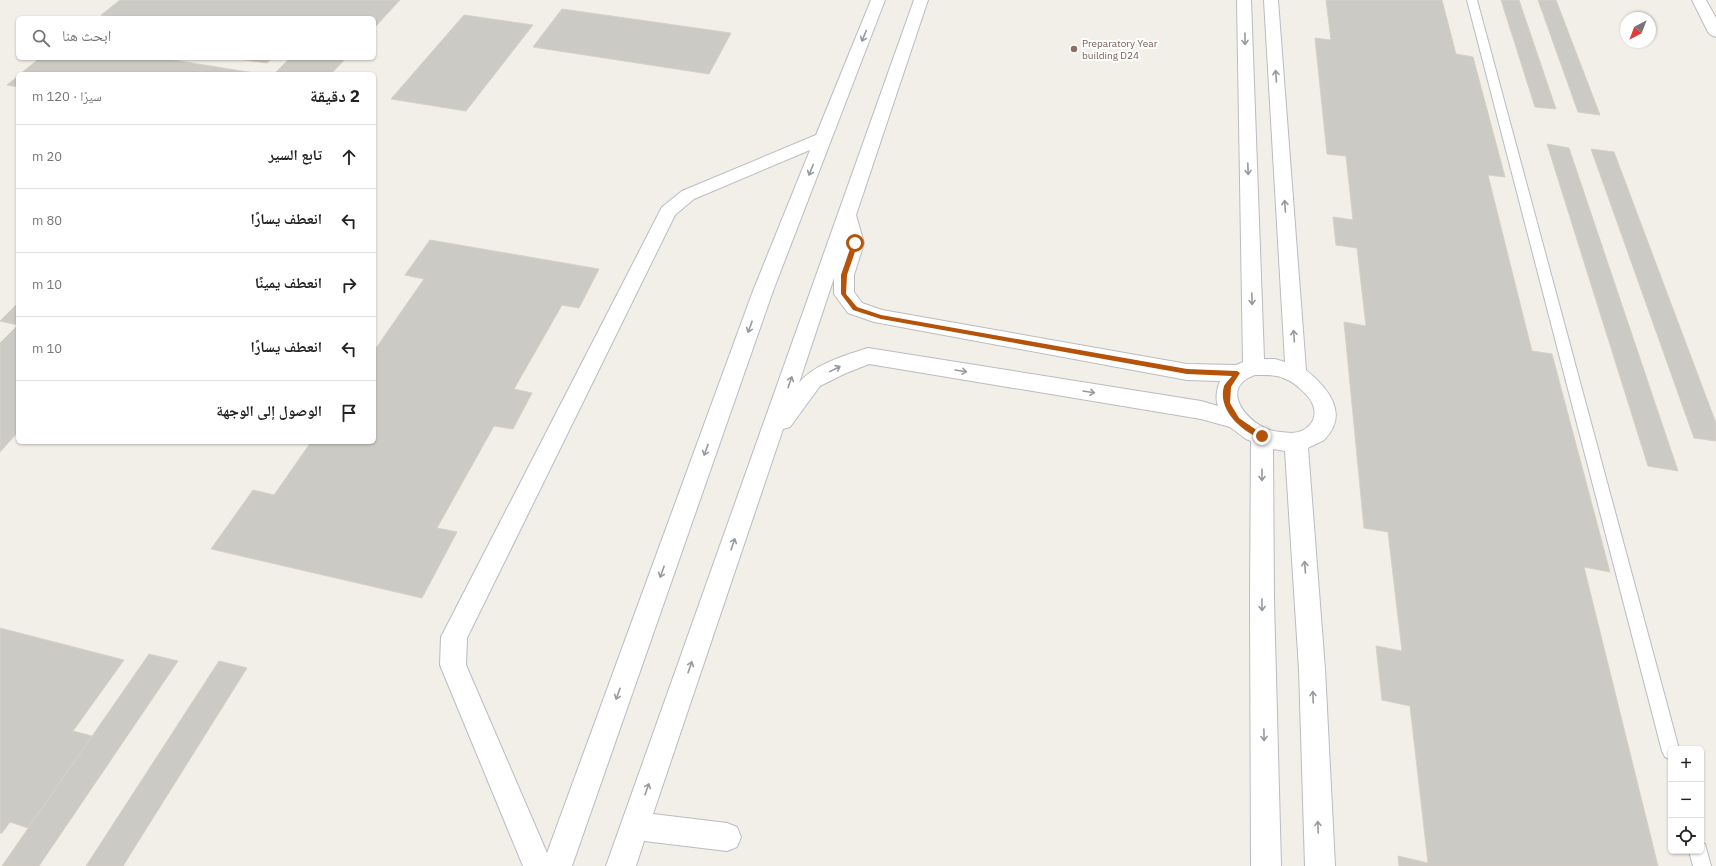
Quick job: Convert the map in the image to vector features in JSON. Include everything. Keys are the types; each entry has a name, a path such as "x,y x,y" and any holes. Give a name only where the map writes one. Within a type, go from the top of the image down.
{"street":[{"path":"557,866 763,290 878,0"},
{"path":"621,866 922,0"},
{"path":"1237,420 1227,403 1228,386 1246,370 1244,0"},
{"path":"1270,0 1296,374"},
{"path":"1699,0 1716,32"},
{"path":"538,866 452,665 454,637 668,211 688,195 824,138"},
{"path":"770,437 813,380 837,368 868,356 1201,410 1237,420 1254,433 1276,441 1296,442 1316,434 1324,421 1324,404 1314,388 1296,374 1275,367 1246,370 1187,372 881,317 855,308 844,294 844,275 855,243 847,216"},
{"path":"1262,436 1262,600 1266,866"},
{"path":"1296,442 1312,669 1320,866"},
{"path":"634,826 727,837"}],"lane":[{"path":"1472,0 1670,746"},
{"path":"1699,854 1702,866"}],"building":[{"path":"120,0 400,0 376,26 376,16 101,15"},
{"path":"1326,0 1442,0 1456,54 1473,57 1505,177 1488,175 1532,351 1552,354 1610,572 1584,567 1658,866 1399,866 1398,856 1428,863 1410,706 1382,700 1376,646 1402,651 1388,532 1364,528 1344,322 1366,326 1357,248 1336,245 1333,217 1353,220 1346,156 1327,154 1315,38 1331,40"},
{"path":"1501,0 1519,0 1556,109 1535,107"},
{"path":"1538,0 1556,0 1600,115 1578,112"},
{"path":"562,9 731,33 709,74 533,47"},
{"path":"464,15 533,25 466,111 391,99"},
{"path":"38,60 173,60 248,72 22,72"},
{"path":"245,60 270,60 267,63"},
{"path":"288,60 344,60 333,72 276,72"},
{"path":"16,78 16,87 7,85"},
{"path":"1547,144 1569,148 1678,471 1648,466"},
{"path":"1591,149 1614,152 1716,423 1716,441 1694,438"},
{"path":"430,240 599,269 579,308 562,305 514,389 532,393 513,429 494,426 437,528 457,532 422,598 211,549 253,490 274,495 310,444 376,444 376,348 424,279 405,275"},
{"path":"16,305 16,325 0,321"},
{"path":"16,327 16,434 0,452 0,343"},
{"path":"0,628 124,660 73,731 92,736 28,828 10,822 2,833 0,833"},
{"path":"149,654 178,661 39,866 2,866"},
{"path":"219,661 247,668 123,866 86,866"}],"place":[{"name":"Preparatory Year building D24","path":"1074,49"}],"route":[{"path":"855,243 844,275 844,294 855,308 881,317 1187,372 1237,373 1228,386 1227,403 1237,420 1254,433 1262,436"}]}
